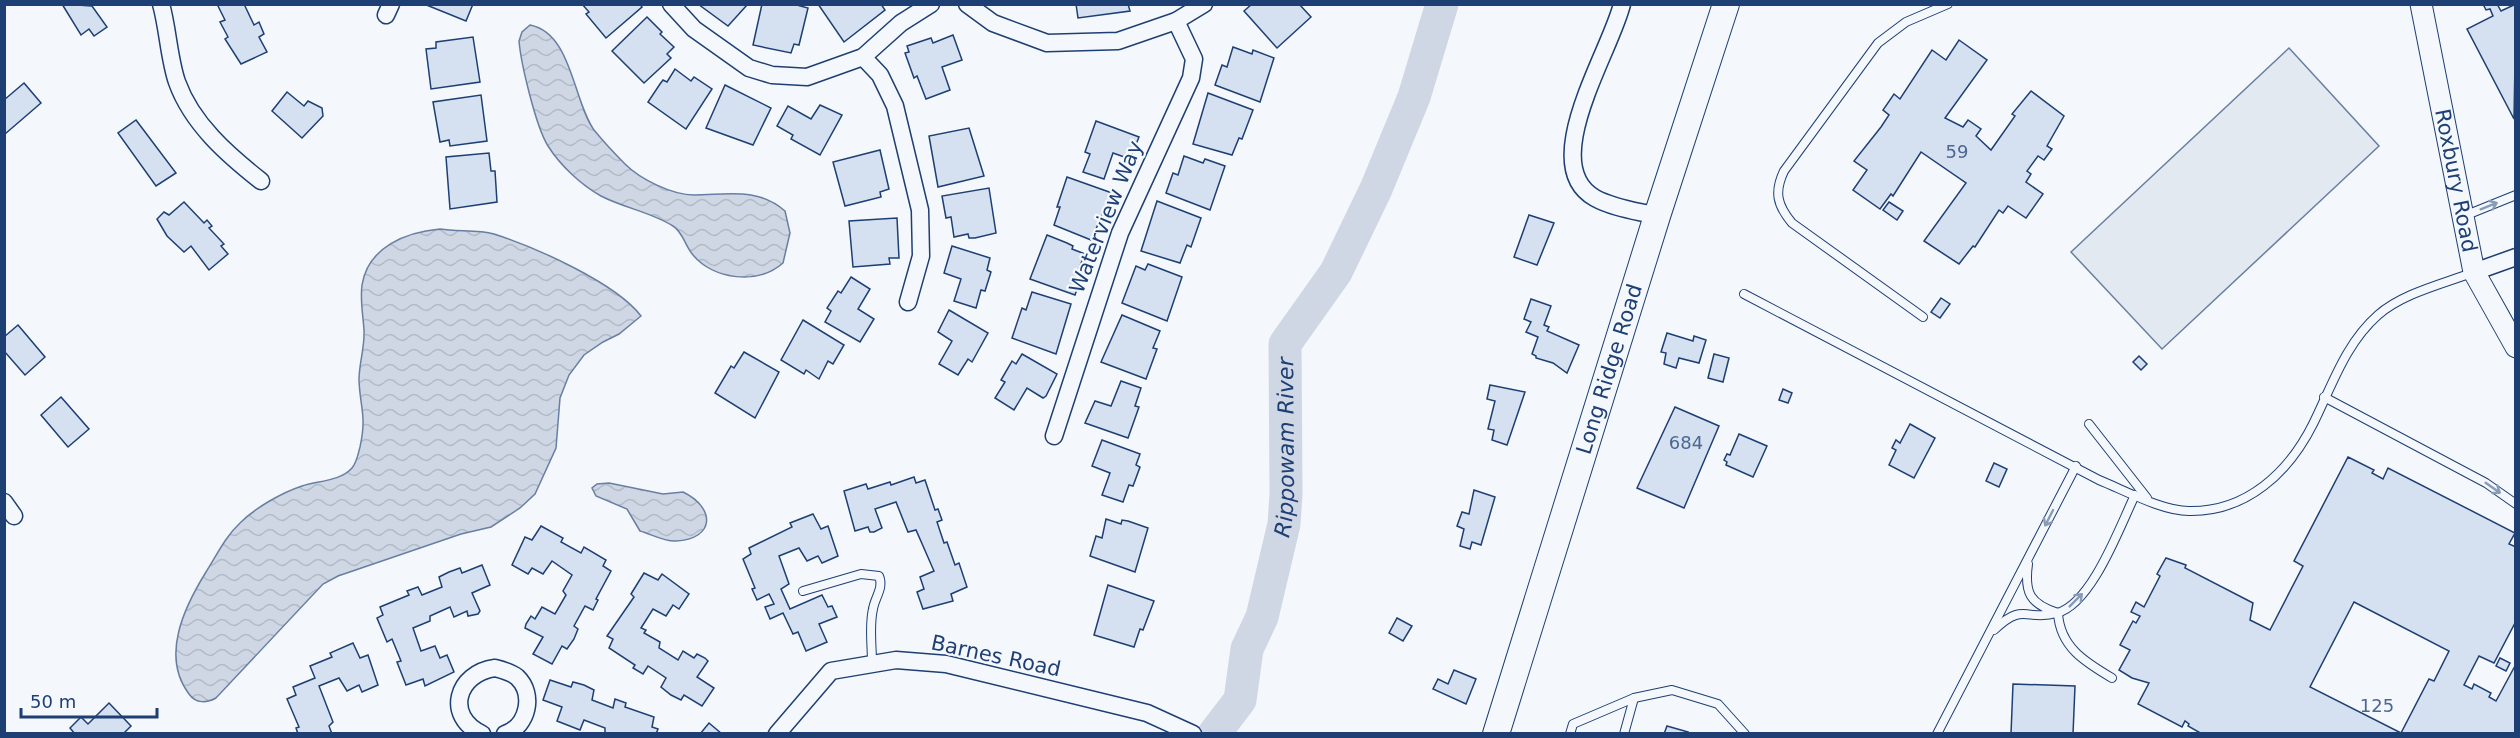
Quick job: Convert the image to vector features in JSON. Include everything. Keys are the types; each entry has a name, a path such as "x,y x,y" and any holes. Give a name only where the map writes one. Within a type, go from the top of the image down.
{"main road":[{"name":"Long Ridge Road","path":"1496,734 1657,216 1726,4"}],"street":[{"path":"161,4 177,82 197,117 234,160 261,181"},
{"path":"671,4 694,29 749,68 765,73 807,77 863,57 901,22 932,4"},
{"path":"967,4 993,23 1047,43 1118,41 1176,21 1204,4"},
{"path":"1622,4 1579,118 1573,138 1573,166 1576,179 1595,198 1657,216"},
{"name":"Roxbury Road","path":"2421,4 2474,272 2516,347"},
{"name":"Waterview Way","path":"1054,436 1120,233 1191,78 1194,59 1176,21"},
{"path":"863,57 880,75 895,106 920,210 921,256 908,302"},
{"path":"2474,272 2516,257"},
{"name":"Barnes Road","path":"777,734 831,671 896,660 946,664 1158,718 1193,734"},
{"path":"482,734 465,721 460,709 460,697 464,685 472,675 495,668 518,678 526,694 526,713 520,724 509,733"}],"lane":[{"path":"1923,316 1792,223 1778,201 1777,186 1784,171 1878,43 1906,22 1948,4"},
{"path":"2463,216 2516,195"},
{"path":"1744,294 2099,480 2149,501 2188,511 2243,501 2291,461 2313,424 2324,397 2354,342 2379,314 2414,295 2474,272"},
{"path":"2324,397 2469,474 2516,504"},
{"path":"2089,424 2149,501"},
{"path":"1937,734 2076,466"},
{"path":"1989,634 2008,616 2021,612 2058,614 2075,604 2093,581 2135,495"},
{"path":"2030,555 2026,581 2031,599 2044,609 2058,614"},
{"path":"803,591 861,573 879,576 881,586 873,607 872,663"},
{"path":"2058,614 2059,630 2067,644 2087,663 2112,678"},
{"path":"1570,734 1573,724 1634,698 1672,690 1719,704 1745,734"},
{"path":"1624,734 1634,698"}],"shaded area":[{"path":"2289,48 2379,146 2162,349 2071,252"}],"water":[{"path":"530,25 544,31 555,41 563,54 594,130 631,170 657,185 676,192 694,195 753,195 775,203 785,211 790,233 783,263 761,275 749,277 736,277 712,270 693,255 673,226 601,196 572,174 543,137 530,95 519,41 522,32"},
{"path":"440,229 488,232 552,257 613,291 641,316 619,334 584,355 569,375 560,398 556,448 535,494 520,508 491,527 461,534 338,576 323,584 216,698 205,702 195,700 181,679 176,664 179,632 190,600 226,540 246,517 286,493 302,486 342,476 354,466 363,427 359,380 364,336 361,291 366,272 380,251 391,244 414,234"},
{"path":"609,483 663,494 683,492 694,499 706,514 704,529 689,539 676,541 640,531 627,509 596,496 592,488 597,484"}],"building":[{"path":"62,4 92,6 107,27 94,36 89,29 81,35"},
{"path":"217,4 244,4 254,25 259,22 264,34 259,37 267,52 241,64 225,39 228,37 220,22 225,20"},
{"path":"424,4 473,4 466,21"},
{"path":"582,4 640,4 642,7 606,38 586,14 589,12"},
{"path":"698,4 746,4 747,5 728,26"},
{"path":"762,4 793,4 808,8 799,45 794,44 791,53 753,45"},
{"path":"818,4 881,4 885,10 844,42"},
{"path":"1076,4 1128,4 1130,11 1078,18"},
{"path":"1252,4 1299,4 1311,17 1277,48 1244,11"},
{"path":"2483,4 2497,4 2501,11 2516,4 2514,119 2467,29 2493,16 2490,9 2486,10"},
{"path":"647,17 674,47 667,54 671,58 644,83 612,51"},
{"path":"953,35 962,60 942,67 950,90 926,99 917,76 914,78 905,53 909,52 907,46 931,38 933,43"},
{"path":"473,37 480,82 431,89 426,49 436,48 436,42"},
{"path":"1959,40 1987,60 1945,118 1963,127 1968,120 1981,129 1976,136 1991,150 2015,116 2012,114 2031,91 2064,116 2047,146 2052,149 2044,160 2038,156 2027,171 2031,174 2026,182 2043,194 2026,218 2008,206 2003,213 1999,210 1975,247 1973,246 1959,264 1924,241 1966,183 1921,152 1893,196 1891,194 1880,209 1853,190 1867,170 1854,161 1889,115 1883,110 1894,94 1900,99 1932,50 1946,60"},
{"path":"1233,47 1252,54 1253,50 1274,58 1260,102 1215,85 1222,65 1227,67"},
{"path":"675,69 691,81 694,77 712,89 686,129 648,102 663,80 667,82"},
{"path":"24,83 41,103 5,134 4,100"},
{"path":"725,85 771,108 753,145 706,128"},
{"path":"287,92 304,106 308,101 322,108 323,116 302,138 272,111"},
{"path":"1208,93 1253,110 1242,139 1239,138 1232,155 1193,144"},
{"path":"481,95 487,141 450,146 449,140 440,142 433,102"},
{"path":"820,105 842,115 820,155 791,139 793,135 777,126 788,106 811,119"},
{"path":"136,120 176,173 156,186 118,133"},
{"path":"1096,121 1139,137 1130,159 1113,153 1104,179 1083,172 1090,154 1085,152"},
{"path":"969,128 984,176 938,187 929,136"},
{"path":"880,150 889,189 880,192 881,197 845,206 833,162"},
{"path":"489,153 491,171 495,171 497,202 450,209 446,157"},
{"path":"1184,156 1203,163 1205,159 1225,166 1210,210 1166,193 1173,173 1178,175"},
{"path":"1067,177 1112,193 1091,240 1054,225 1060,207 1057,207"},
{"path":"989,188 996,233 975,238 969,238 968,234 954,237 951,217 946,218 942,196"},
{"path":"1157,201 1201,218 1191,247 1187,245 1180,263 1141,251"},
{"path":"184,202 204,223 207,220 212,226 209,228 224,244 221,246 228,254 209,270 191,246 184,252 167,236 157,219 164,212 169,215"},
{"path":"1889,202 1903,211 1897,220 1883,210"},
{"path":"1529,215 1554,223 1537,265 1514,257"},
{"path":"897,218 899,258 889,258 890,264 853,267 849,221"},
{"path":"1047,235 1085,254 1077,273 1082,274 1075,295 1030,279"},
{"path":"952,246 990,258 987,270 991,272 985,291 981,290 976,308 954,301 961,279 944,273"},
{"path":"1148,264 1182,277 1167,321 1122,303 1136,266 1145,270"},
{"path":"851,277 870,289 858,309 874,319 860,342 825,322 831,311 827,308 838,291 841,293"},
{"path":"1032,292 1071,304 1056,354 1012,338 1022,308 1026,310"},
{"path":"1941,298 1950,304 1940,318 1931,312"},
{"path":"1531,299 1551,306 1544,325 1549,327 1547,331 1579,345 1567,373 1553,363 1536,358 1532,354 1538,337 1526,332 1531,322 1524,319"},
{"path":"949,310 988,333 972,362 968,359 958,375 939,364 952,341 938,332"},
{"path":"1122,315 1160,331 1153,348 1157,349 1146,379 1101,362"},
{"path":"803,320 844,345 833,364 828,361 819,379 806,370 804,374 781,360"},
{"path":"18,325 45,357 25,375 4,351 4,337"},
{"path":"1667,333 1693,341 1694,336 1706,340 1699,363 1679,358 1676,368 1664,364 1666,353 1661,352"},
{"path":"744,352 779,372 755,418 715,393 731,366 734,368"},
{"path":"1022,354 1057,374 1046,396 1043,398 1027,388 1014,410 995,398 1005,382 1001,380 1012,361 1016,364"},
{"path":"1714,354 1729,358 1723,382 1708,378"},
{"path":"2139,356 2147,364 2141,370 2133,362"},
{"path":"1121,381 1141,388 1135,406 1139,407 1128,438 1085,423 1095,401 1111,406"},
{"path":"1490,385 1525,392 1507,445 1492,440 1494,430 1488,429 1495,401 1487,399"},
{"path":"1783,389 1792,393 1788,403 1779,400"},
{"path":"61,397 89,429 68,447 41,415"},
{"path":"1675,407 1719,426 1684,508 1637,488"},
{"path":"1910,424 1935,438 1914,478 1889,465 1896,450 1892,448 1896,440 1900,443"},
{"path":"1739,434 1767,446 1753,477 1726,465 1727,462 1724,460 1727,454 1730,455"},
{"path":"1102,440 1140,454 1136,465 1140,467 1133,486 1129,485 1123,502 1102,495 1110,473 1092,466"},
{"path":"2348,457 2374,470 2372,473 2383,479 2388,468 2515,533 2509,544 2516,547 2516,621 2494,663 2479,656 2464,685 2472,689 2474,684 2491,693 2489,697 2496,701 2516,664 2516,734 2202,734 2188,726 2189,724 2185,721 2182,727 2138,704 2149,683 2132,678 2119,670 2130,650 2120,645 2133,621 2136,623 2140,616 2131,612 2136,602 2144,607 2160,576 2157,574 2166,558 2186,565 2185,568 2253,603 2250,620 2270,630 2303,566 2294,561","holes":["2354,602 2449,651 2434,681 2429,679 2401,733 2310,687"]},
{"path":"1994,463 2007,469 1999,487 1986,481"},
{"path":"914,477 916,483 925,480 935,510 938,509 942,520 937,522 944,543 947,542 955,565 959,563 967,587 951,594 953,601 923,609 917,592 924,589 920,577 934,571 916,530 908,532 896,502 875,509 882,528 874,532 870,532 868,527 855,531 844,491 866,484 868,489 890,482 891,485"},
{"path":"1474,490 1495,497 1481,545 1472,542 1470,549 1460,546 1464,529 1457,526 1462,512 1469,514"},
{"path":"813,514 821,529 828,526 838,556 822,563 818,556 807,561 799,548 779,556 789,584 781,589 790,609 822,595 828,607 832,606 837,617 819,624 827,642 806,651 798,632 793,634 783,613 770,619 765,607 774,604 769,594 757,600 752,589 755,588 743,559 751,554 749,548 792,527 790,523"},
{"path":"1106,519 1121,524 1122,520 1128,521 1148,528 1135,572 1090,556 1096,536 1102,538"},
{"path":"541,526 563,538 561,542 581,553 584,547 606,560 603,566 611,571 596,599 598,600 593,610 585,606 574,626 578,629 574,639 567,649 562,646 552,664 533,654 543,637 525,628 531,616 535,619 542,607 555,614 566,595 563,591 572,575 552,561 543,574 532,568 528,574 512,565 525,537 532,540"},
{"path":"482,565 490,585 472,593 480,611 478,614 468,616 467,611 454,617 450,607 430,616 430,621 413,628 421,651 435,646 440,658 447,655 454,672 425,686 423,679 406,685 397,662 401,661 392,639 387,642 377,618 383,615 380,607 409,595 407,591 418,587 422,595 442,587 439,577 449,572 460,568 462,573"},
{"path":"644,573 658,580 662,574 689,594 679,609 673,605 666,616 653,609 641,628 646,630 644,633 660,642 659,648 678,660 683,651 694,658 697,654 708,661 697,677 714,688 702,706 684,695 681,700 671,695 661,687 666,678 648,666 643,674 633,668 635,665 609,648 613,639 607,636 634,597 631,594"},
{"path":"1108,585 1154,601 1134,647 1094,635"},
{"path":"1397,618 1412,626 1403,641 1389,633"},
{"path":"353,643 360,658 368,655 378,685 362,692 359,685 347,691 339,678 319,686 333,722 329,726 332,734 298,734 296,728 299,727 287,699 296,695 293,687 315,678 310,666 332,657 330,653"},
{"path":"2500,658 2510,663 2506,671 2496,666"},
{"path":"1454,670 1476,679 1466,704 1433,689 1438,679 1448,684"},
{"path":"550,680 571,687 573,682 584,685 594,690 592,700 613,708 615,699 626,703 625,707 654,717 652,727 658,729 656,734 605,734 605,728 584,720 580,730 557,721 562,707 543,700"},
{"path":"2013,684 2075,686 2073,734 2011,734"},
{"path":"109,703 131,726 123,734 75,734 70,728 81,717 88,724"},
{"path":"709,723 722,734 700,734"},
{"path":"1667,726 1688,732 1687,734 1664,734"}],"waterway":[{"name":"Rippowam River","path":"1214,734 1240,700 1247,649 1262,617 1284,524 1286,494 1285,344 1336,272 1376,189 1414,97 1442,4"}]}
